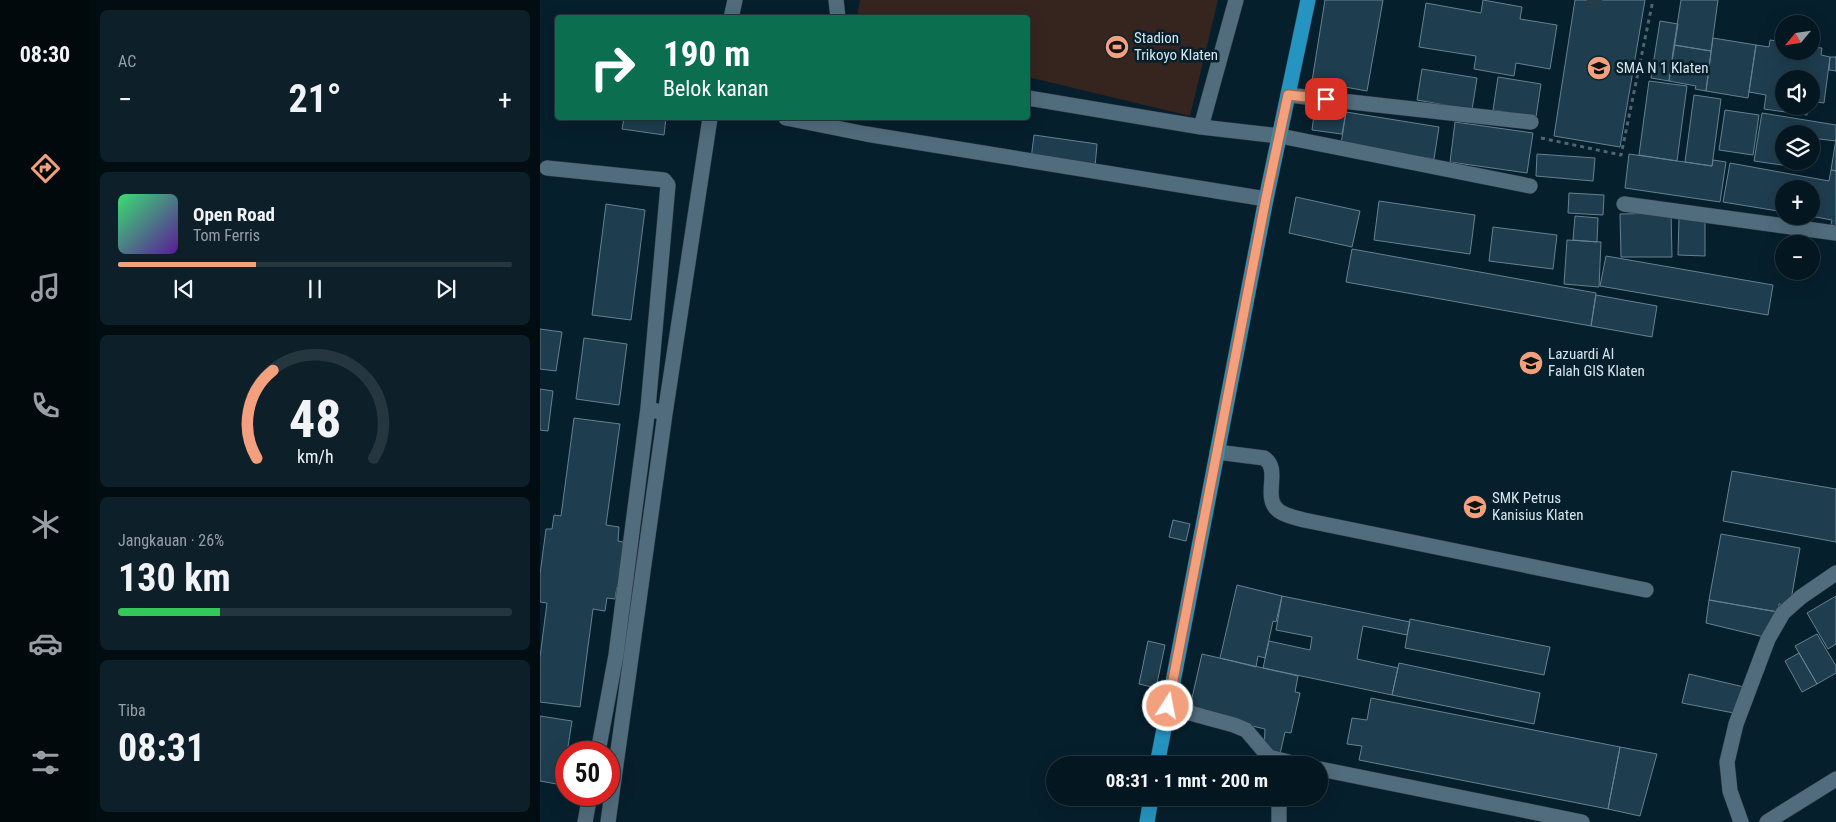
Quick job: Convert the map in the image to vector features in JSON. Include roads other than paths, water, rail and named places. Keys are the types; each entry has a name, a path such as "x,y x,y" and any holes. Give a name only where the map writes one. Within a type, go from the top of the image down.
{"main road":[{"path":"1159,756 1266,198 1308,0"},
{"path":"1147,822 1150,806"}],"street":[{"path":"732,15 735,0"},
{"path":"836,0 838,15"},
{"path":"1201,127 1236,0"},
{"path":"1288,95 1531,122"},
{"path":"1030,98 1201,127 1280,136 1530,186"},
{"path":"608,822 664,414 710,120"},
{"path":"796,120 866,134 1266,198"},
{"path":"547,168 664,180 668,185 648,408 616,655 600,741"},
{"path":"1624,204 1836,233"},
{"path":"648,408 664,414"},
{"path":"1217,452 1268,460 1271,465 1271,498 1273,505 1284,514 1304,520 1646,590"},
{"path":"1741,822 1730,790 1727,762 1736,724 1768,639 1782,613 1801,597 1836,573"},
{"path":"1168,706 1246,730 1268,756"},
{"path":"1328,771 1582,822"},
{"path":"1767,822 1836,779"},
{"path":"585,822 588,806"},
{"path":"1279,806 1279,822"}],"tunnel":[{"path":"1587,0 1602,1"}],"place":[{"name":"Stadion Trikoyo Klaten","path":"1117,47"},
{"name":"SMA N 1 Klaten","path":"1599,68"},
{"name":"Lazuardi Al Falah GIS Klaten","path":"1531,363"},
{"name":"SMK Petrus Kanisius Klaten","path":"1475,507"}]}
